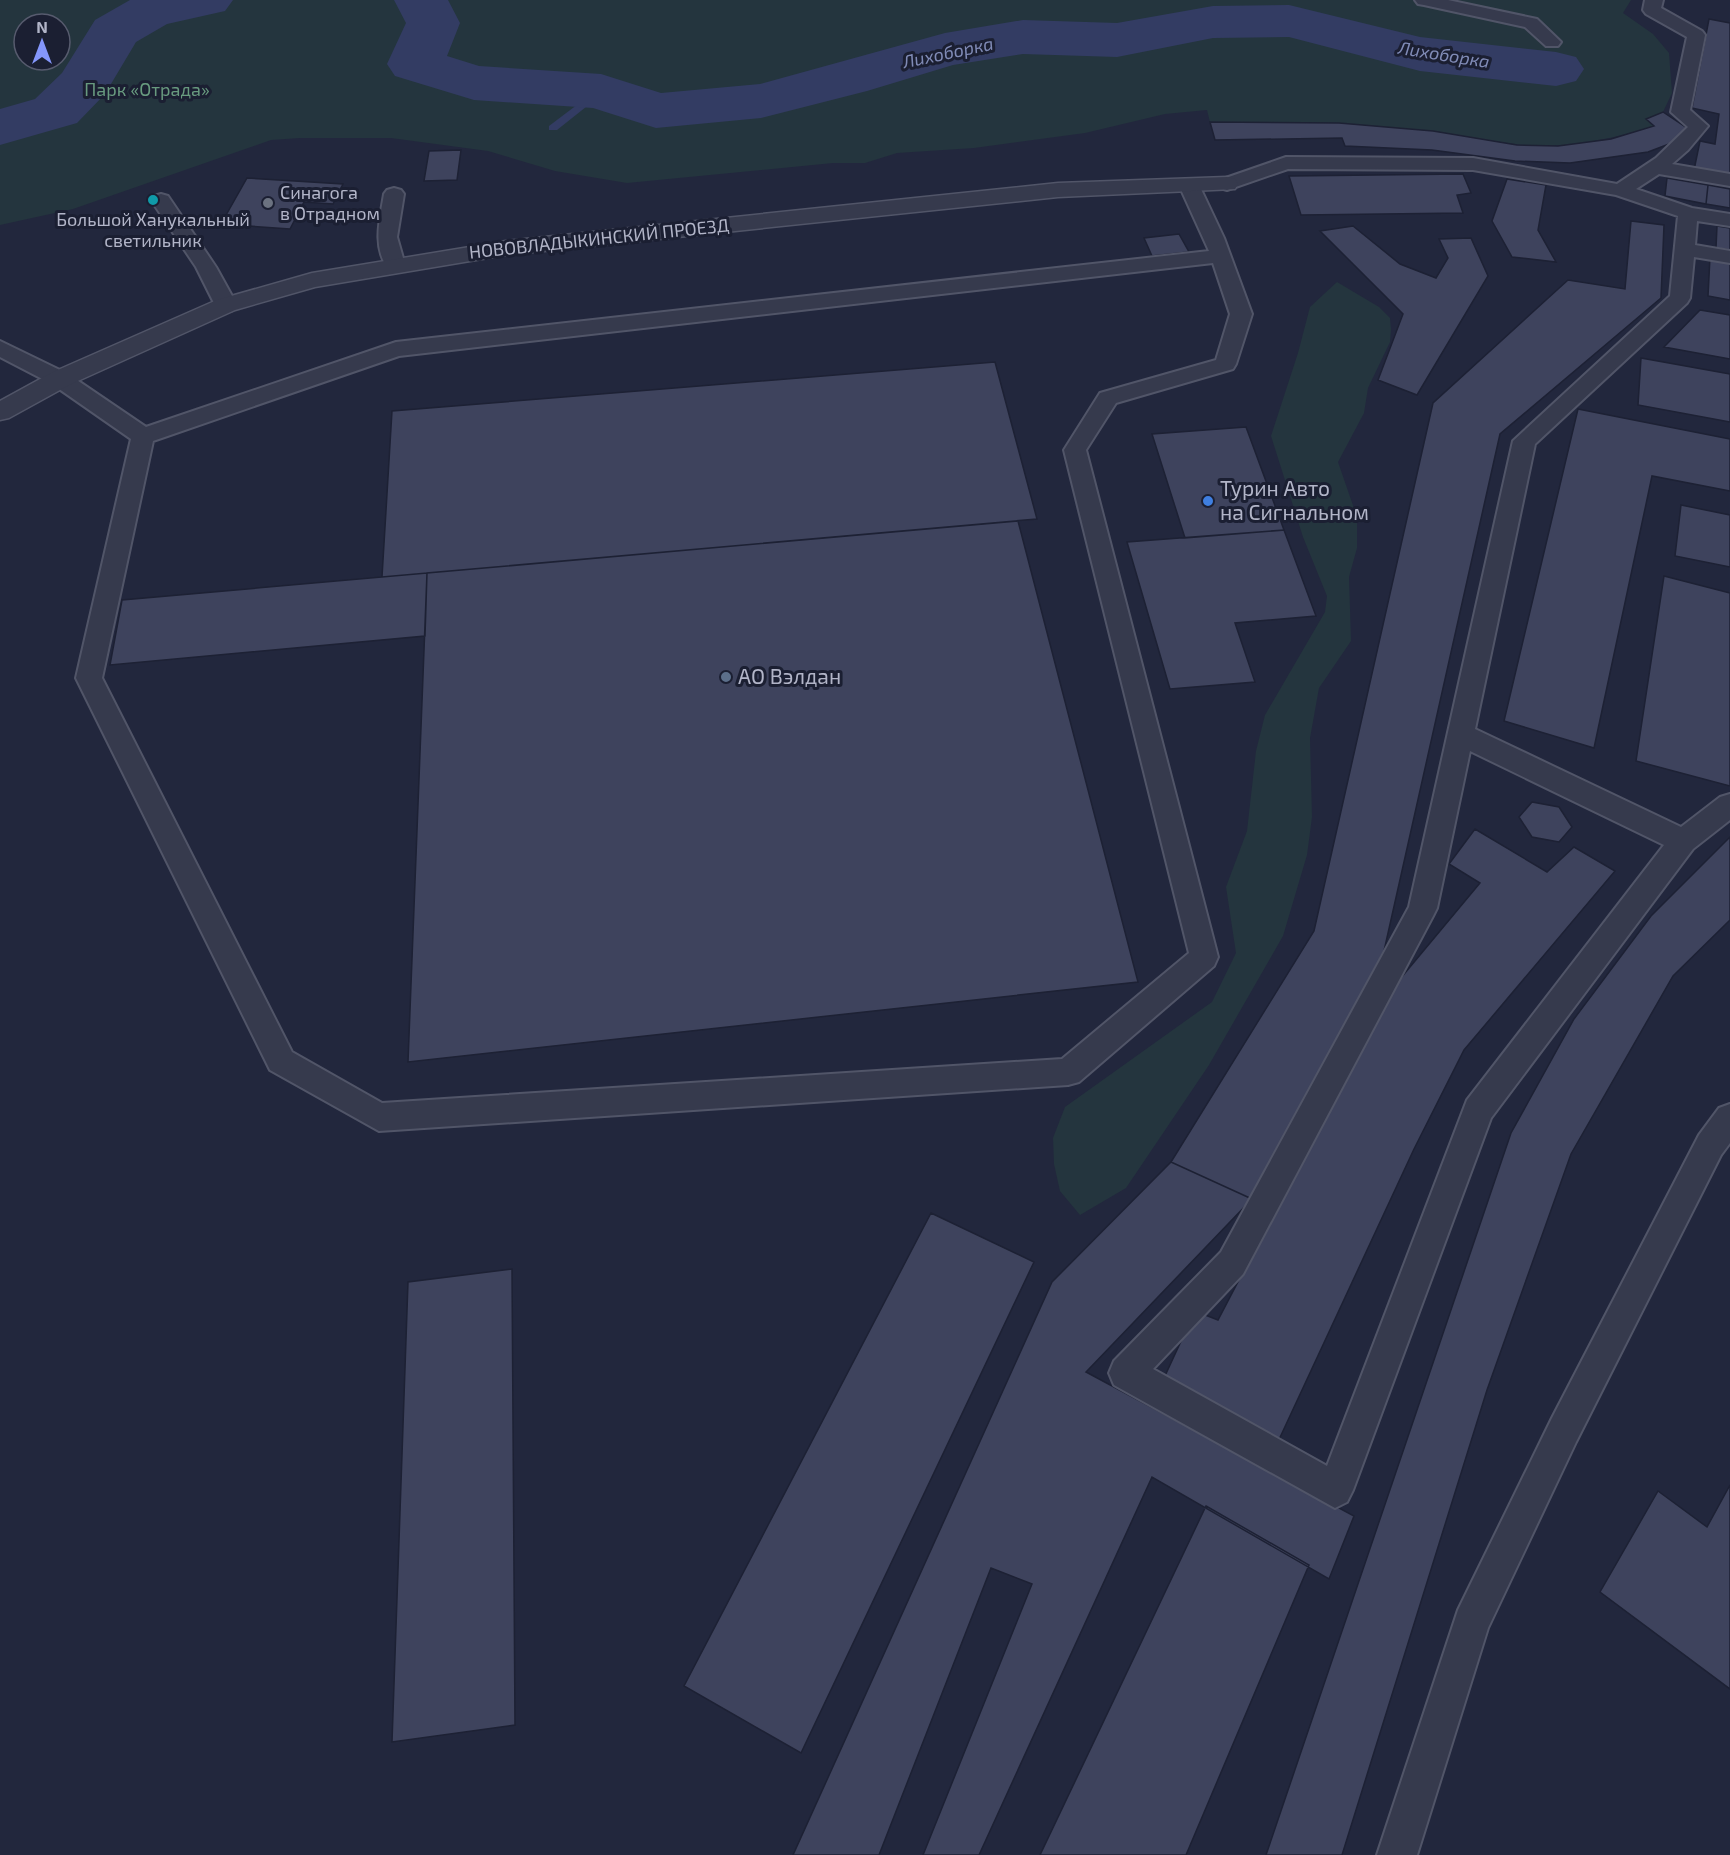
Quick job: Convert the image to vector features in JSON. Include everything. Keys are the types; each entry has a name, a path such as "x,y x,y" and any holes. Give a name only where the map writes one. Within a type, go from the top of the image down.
{"street":[{"name":"НОВОВЛАДЫКИНСКИЙ ПРОЕЗД","path":"2,410 60,379 226,305 312,280 506,248 1058,190 1227,184"}],"lane":[{"path":"1424,0 1532,23 1552,42"},
{"path":"1620,190 1658,168 1684,146 1699,126 1680,112 1696,35 1652,10 1654,0"},
{"path":"1227,184 1286,163 1473,165 1620,190 1688,213 1730,220"},
{"path":"1658,168 1730,180"},
{"path":"142,436 89,678 280,1061 379,1117 1068,1072 1204,957 1075,450 1108,398 1225,364 1241,314 1221,256 1189,185"},
{"path":"394,194 387,237 395,265"},
{"path":"161,200 207,267 226,305"},
{"path":"1688,213 1680,298 1524,441 1423,908 1232,1263 1126,1373 1335,1490 1478,1110 1683,841 1730,806"},
{"path":"1685,249 1730,257"},
{"path":"142,436 396,349 1221,256"},
{"path":"0,348 60,379 142,436"},
{"path":"1460,734 1683,841"},
{"path":"1396,1855 1471,1623 1564,1430 1638,1284 1710,1145 1730,1118"}],"green space":[{"name":"Парк «Отрада»","path":"0,0 1631,0 1623,13 1653,34 1669,53 1672,93 1663,112 1646,119 1654,126 1620,136 1568,145 1533,146 1440,132 1364,126 1210,122 1207,110 1165,114 1085,133 974,148 897,153 865,163 833,163 627,183 555,171 488,151 391,138 300,138 271,140 73,209 0,225"},
{"path":"1337,282 1379,307 1390,318 1391,330 1390,342 1368,388 1364,413 1338,462 1357,517 1357,548 1349,577 1351,641 1319,688 1310,738 1312,817 1307,855 1283,936 1209,1065 1126,1188 1080,1215 1060,1191 1054,1164 1053,1138 1065,1107 1212,1002 1236,953 1226,887 1247,831 1256,751 1265,715 1325,612 1327,596 1303,537 1271,436 1298,353 1310,307"}],"building":[{"path":"1709,19 1730,23 1730,177 1694,170 1700,141 1715,144 1719,114 1692,108"},
{"path":"1663,112 1690,130 1677,141 1648,152 1570,163 1515,161 1432,150 1345,146 1342,138 1215,140 1210,122 1339,123 1433,131 1517,145 1558,146 1611,139 1654,126 1646,119"},
{"path":"461,150 457,180 424,181 429,151"},
{"path":"1463,174 1471,193 1457,195 1463,213 1301,215 1289,176"},
{"name":"Синагога в Отрадном","path":"247,178 343,184 333,204 304,202 290,229 221,224"},
{"path":"1667,178 1708,185 1706,204 1665,196"},
{"path":"1507,179 1546,185 1538,230 1556,262 1512,257 1492,221"},
{"path":"1708,185 1730,189 1730,208 1706,204"},
{"path":"1631,221 1664,225 1661,298 1500,434 1384,951 1252,1199 1171,1162 1314,931 1433,403 1568,280 1625,289"},
{"path":"1353,226 1400,264 1436,278 1448,258 1439,239 1471,238 1488,276 1417,395 1378,380 1403,314 1320,231"},
{"path":"1717,226 1730,228 1730,250 1716,248"},
{"path":"1179,234 1189,252 1152,256 1144,238"},
{"path":"1710,257 1730,261 1730,300 1708,296"},
{"path":"1700,310 1730,315 1730,359 1664,347"},
{"path":"1641,358 1730,374 1730,422 1638,405"},
{"path":"995,362 1037,519 382,577 392,411"},
{"path":"1578,409 1730,439 1730,491 1652,476 1594,748 1504,721"},
{"path":"1246,427 1284,530 1185,538 1152,434"},
{"path":"1681,505 1730,515 1730,567 1675,556"},
{"path":"1018,521 1138,982 408,1062 427,573"},
{"path":"1284,530 1316,616 1235,623 1255,682 1170,689 1127,542"},
{"path":"427,573 425,636 110,665 122,600"},
{"path":"1664,576 1730,593 1730,786 1636,761"},
{"path":"1532,802 1559,807 1572,827 1559,842 1532,837 1519,817"},
{"path":"1475,829 1547,872 1574,847 1615,871 1464,1050 1414,1149 1276,1446 1164,1378 1195,1311 1218,1320 1390,991 1480,883 1449,864"},
{"path":"1730,837 1730,920 1673,976 1571,1154 1487,1390 1342,1855 1266,1855 1511,1133 1574,1019 1651,916"},
{"path":"1171,1162 1252,1199 1086,1372 1354,1516 1329,1579 1152,1477 979,1855 923,1855 1032,1584 991,1568 879,1855 793,1855 1052,1282"},
{"path":"931,1213 1034,1262 801,1753 684,1686"},
{"path":"512,1269 515,1725 392,1742 408,1282"},
{"path":"1730,1485 1730,1689 1600,1592 1658,1491 1707,1527"},
{"path":"1206,1506 1309,1565 1186,1855 1040,1855"}],"waterway":[{"name":"Лихоборка","path":"0,127 56,111 85,82 114,32 150,11 206,0"},
{"name":"Лихоборка","path":"421,0 433,23 415,64 474,83 601,91 656,111 761,101 945,50 1023,37 1117,40 1213,22 1289,21 1420,54 1556,69"},
{"path":"553,128 601,91"}],"place":[{"name":"Большой Ханукальный светильник","path":"153,200"},
{"name":"Синагога в Отрадном","path":"268,203"},
{"name":"Турин Авто на Сигнальном","path":"1208,501"},
{"name":"АО Вэлдан","path":"726,677"}]}
